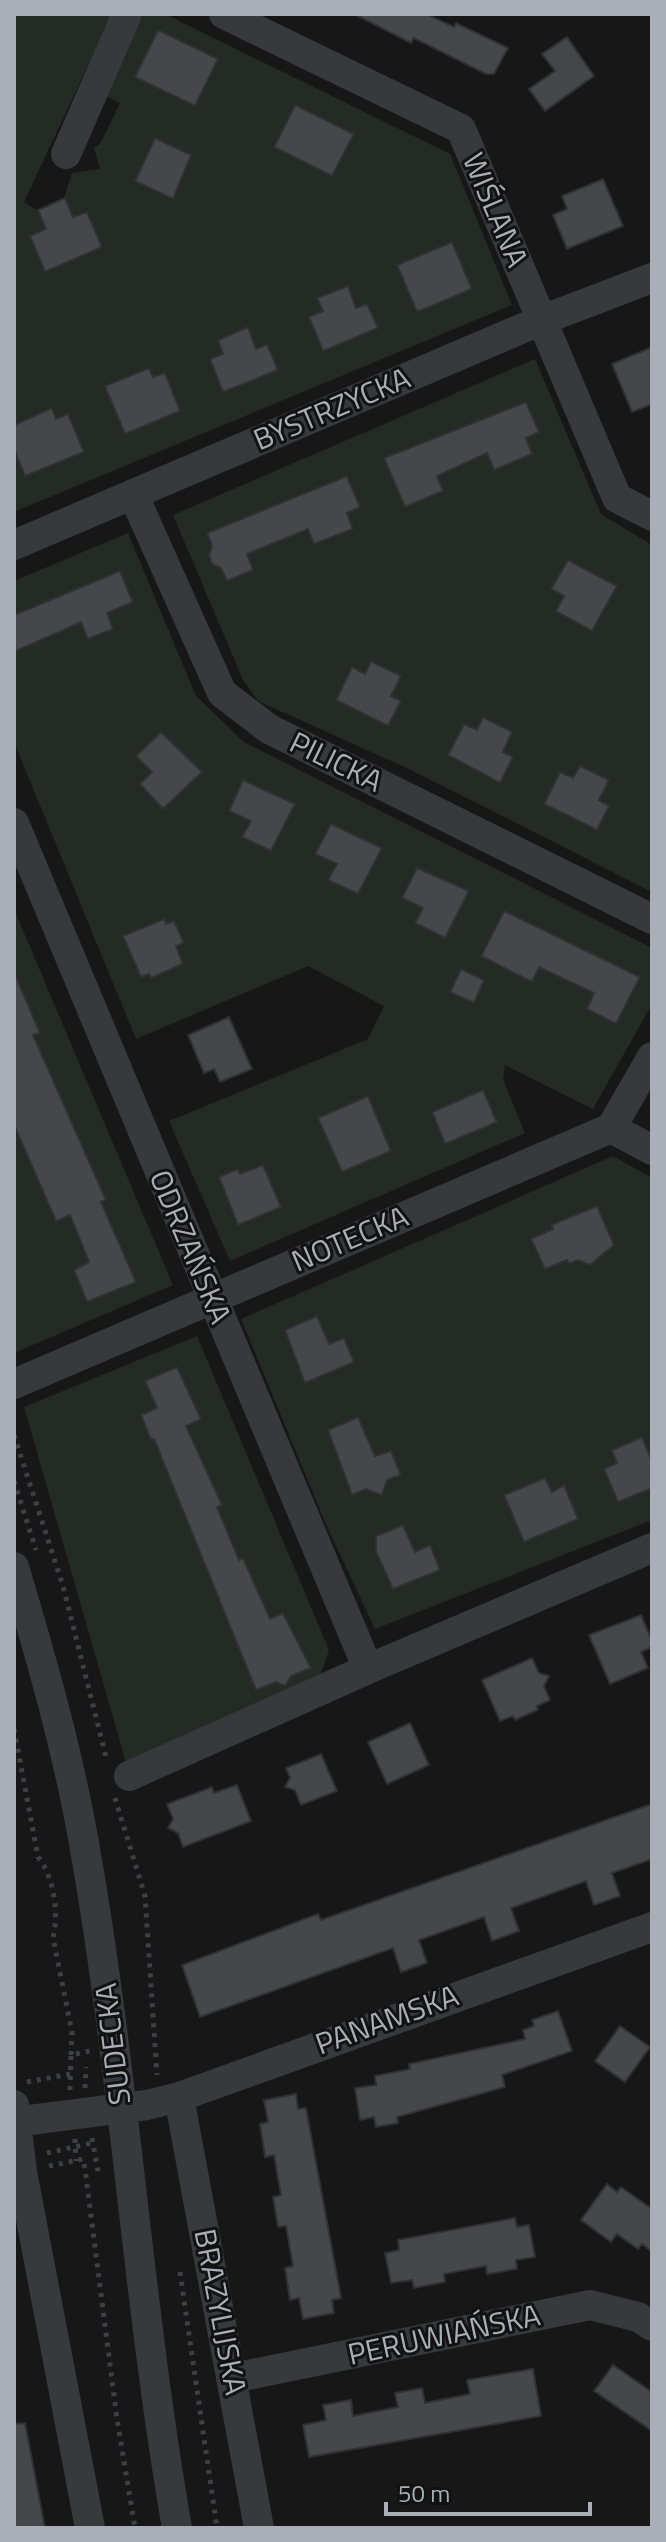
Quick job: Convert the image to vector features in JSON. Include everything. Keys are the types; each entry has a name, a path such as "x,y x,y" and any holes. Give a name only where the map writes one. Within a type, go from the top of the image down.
{"street":[{"path":"66,154 127,14"},
{"name":"WIŚLANA","path":"224,14 461,129 617,498 652,516"},
{"name":"BYSTRZYCKA","path":"14,545 542,320 652,278"},
{"name":"PILICKA","path":"133,494 222,693 269,729 652,919"},
{"name":"ODRZAŃSKA","path":"14,823 368,1669"},
{"path":"652,1057 611,1128 652,1150"},
{"name":"NOTECKA","path":"14,1384 611,1128"},
{"path":"129,1776 368,1669 652,1548"},
{"name":"SUDECKA","path":"14,1567 43,1668 86,1851 161,2433 177,2528"},
{"name":"PANAMSKA","path":"15,2116 179,2097 647,1935"},
{"name":"BRAZYLIJSKA","path":"179,2097 259,2528"},
{"path":"15,2116 90,2528"},
{"name":"PERUWIAŃSKA","path":"233,2378 590,2305 638,2317 652,2326"}],"path":[{"path":"14,1729 38,1857 48,1870 56,1923 53,1938 72,2032 71,2055"},
{"path":"14,2085 70,2074"},
{"path":"21,2160 92,2143"},
{"path":"83,2159 135,2528"}],"shaded area":[{"path":"14,14 112,14 24,202 37,210 64,198 72,173 100,169 94,148 100,144 120,103 100,94 139,14 165,14 450,154 512,305 14,512"},
{"path":"535,359 601,514 652,545 652,892 411,770 258,701 243,680 173,515"},
{"path":"128,533 196,696 244,742 652,948 652,1004 593,1109 505,1065 503,1079 525,1133 230,1261 169,1121 368,1039 384,1006 308,966 136,1039 14,742 14,581"},
{"path":"14,909 173,1285 14,1353"},
{"path":"613,1156 652,1178 652,1520 375,1629 328,1529 241,1319"},
{"path":"197,1336 329,1650 317,1686 127,1766 24,1407"}],"building":[{"path":"354,14 426,14 454,27 456,23 508,48 494,74 486,74 414,38 411,43"},
{"path":"158,30 218,59 195,106 135,77"},
{"path":"567,37 594,76 545,111 529,89 555,71 542,54"},
{"path":"295,105 354,134 332,176 274,147"},
{"path":"155,138 191,155 173,199 135,181"},
{"path":"603,179 623,226 567,249 553,215 567,209 562,196"},
{"path":"65,198 73,217 87,212 102,247 45,272 30,236 46,229 38,210"},
{"path":"452,242 472,289 417,312 397,265"},
{"path":"348,286 356,308 367,304 378,328 323,351 309,317 323,311 317,298"},
{"path":"248,327 256,349 267,344 278,370 223,392 210,359 223,354 218,340"},
{"path":"652,347 652,404 632,412 612,364"},
{"path":"149,368 153,377 165,373 180,411 125,434 105,386"},
{"path":"526,402 539,432 526,438 532,454 494,470 487,453 437,476 443,491 405,507 384,458"},
{"path":"52,408 56,419 68,414 84,452 25,476 14,449 14,425"},
{"path":"347,476 360,507 347,513 353,529 314,544 308,529 247,554 253,570 227,581 221,568 212,564 209,555 212,546 207,533"},
{"path":"568,560 617,586 592,631 556,611 564,596 551,589"},
{"path":"120,571 133,602 107,613 113,629 88,639 81,622 14,652 14,615"},
{"path":"371,661 401,676 391,696 401,701 388,726 336,700 352,667 365,674"},
{"path":"483,717 512,732 503,752 513,757 500,783 448,755 464,724 477,730"},
{"path":"161,732 202,772 163,809 140,784 152,772 136,756"},
{"path":"580,766 609,780 599,800 609,806 597,830 544,804 560,772 573,778"},
{"path":"243,780 295,804 271,851 242,837 251,821 229,811"},
{"path":"331,824 382,848 358,894 328,880 337,864 315,854"},
{"path":"417,868 469,891 445,938 415,923 423,908 402,898"},
{"path":"504,911 640,977 616,1024 587,1009 594,993 539,967 532,982 481,956"},
{"path":"164,919 166,924 174,921 184,943 176,946 183,964 151,978 149,974 141,977 123,936"},
{"path":"461,969 484,980 474,1003 450,992"},
{"path":"14,972 40,1033 33,1035 106,1200 101,1202 136,1282 87,1302 74,1270 89,1262 70,1215 56,1221 14,1125"},
{"path":"229,1017 252,1069 220,1082 214,1069 204,1073 188,1035"},
{"path":"483,1090 497,1122 445,1144 432,1112"},
{"path":"368,1096 391,1151 342,1172 318,1118"},
{"path":"263,1165 281,1207 238,1225 219,1177 238,1169 240,1174"},
{"path":"597,1206 614,1245 590,1265 578,1260 569,1264 567,1260 545,1269 531,1239 553,1229 551,1225"},
{"path":"317,1316 329,1344 344,1338 354,1362 305,1383 285,1330"},
{"path":"177,1367 201,1419 186,1426 222,1505 217,1507 239,1560 243,1558 270,1619 283,1613 311,1668 291,1676 285,1686 276,1682 256,1690 154,1439 151,1440 141,1415 157,1408 145,1381"},
{"path":"358,1417 375,1456 391,1451 401,1475 387,1480 382,1495 366,1489 352,1495 328,1430"},
{"path":"642,1437 652,1461 652,1488 618,1502 604,1469 617,1463 612,1450"},
{"path":"545,1478 552,1492 564,1485 578,1519 524,1542 504,1495"},
{"path":"403,1525 415,1552 430,1545 440,1570 393,1589 376,1552 376,1536"},
{"path":"641,1615 652,1641 652,1647 641,1652 648,1668 610,1684 589,1635"},
{"path":"532,1658 539,1673 549,1676 544,1686 550,1700 537,1706 538,1710 515,1720 513,1716 500,1721 482,1680"},
{"path":"410,1723 429,1765 387,1784 368,1742"},
{"path":"321,1754 337,1791 301,1805 295,1790 285,1787 290,1778 286,1768"},
{"path":"237,1785 251,1821 183,1847 178,1833 168,1828 173,1819 167,1804 212,1787 214,1793"},
{"path":"652,1804 652,1859 612,1873 620,1896 594,1905 586,1881 511,1908 519,1931 492,1941 484,1917 419,1940 427,1963 413,1968 401,1972 393,1948 200,2017 182,1965 318,1914 321,1920"},
{"path":"558,2011 572,2051 502,2075 505,2087 397,2117 398,2123 376,2127 374,2117 360,2120 355,2088 376,2085 375,2076 410,2069 409,2064 525,2039 523,2030 534,2026 532,2020"},
{"path":"620,2026 650,2047 625,2082 595,2061"},
{"path":"296,2094 298,2109 306,2108 341,2298 332,2300 334,2313 303,2319 299,2298 290,2300 285,2268 293,2266 286,2226 278,2227 273,2197 281,2195 274,2155 265,2157 260,2124 268,2122 264,2100"},
{"path":"607,2184 617,2192 621,2187 652,2209 652,2252 642,2244 638,2249 617,2234 611,2242 581,2220"},
{"path":"515,2218 517,2227 529,2225 535,2257 516,2260 517,2269 487,2274 486,2266 444,2274 445,2282 414,2288 412,2280 391,2283 385,2253 399,2250 398,2240"},
{"path":"613,2365 652,2392 652,2431 594,2391"},
{"path":"533,2369 541,2416 309,2457 303,2425 326,2420 323,2405 351,2400 353,2416 398,2407 395,2393 422,2388 425,2403 470,2394 467,2380"},
{"path":"25,2423 45,2528 14,2528 14,2424"}]}
